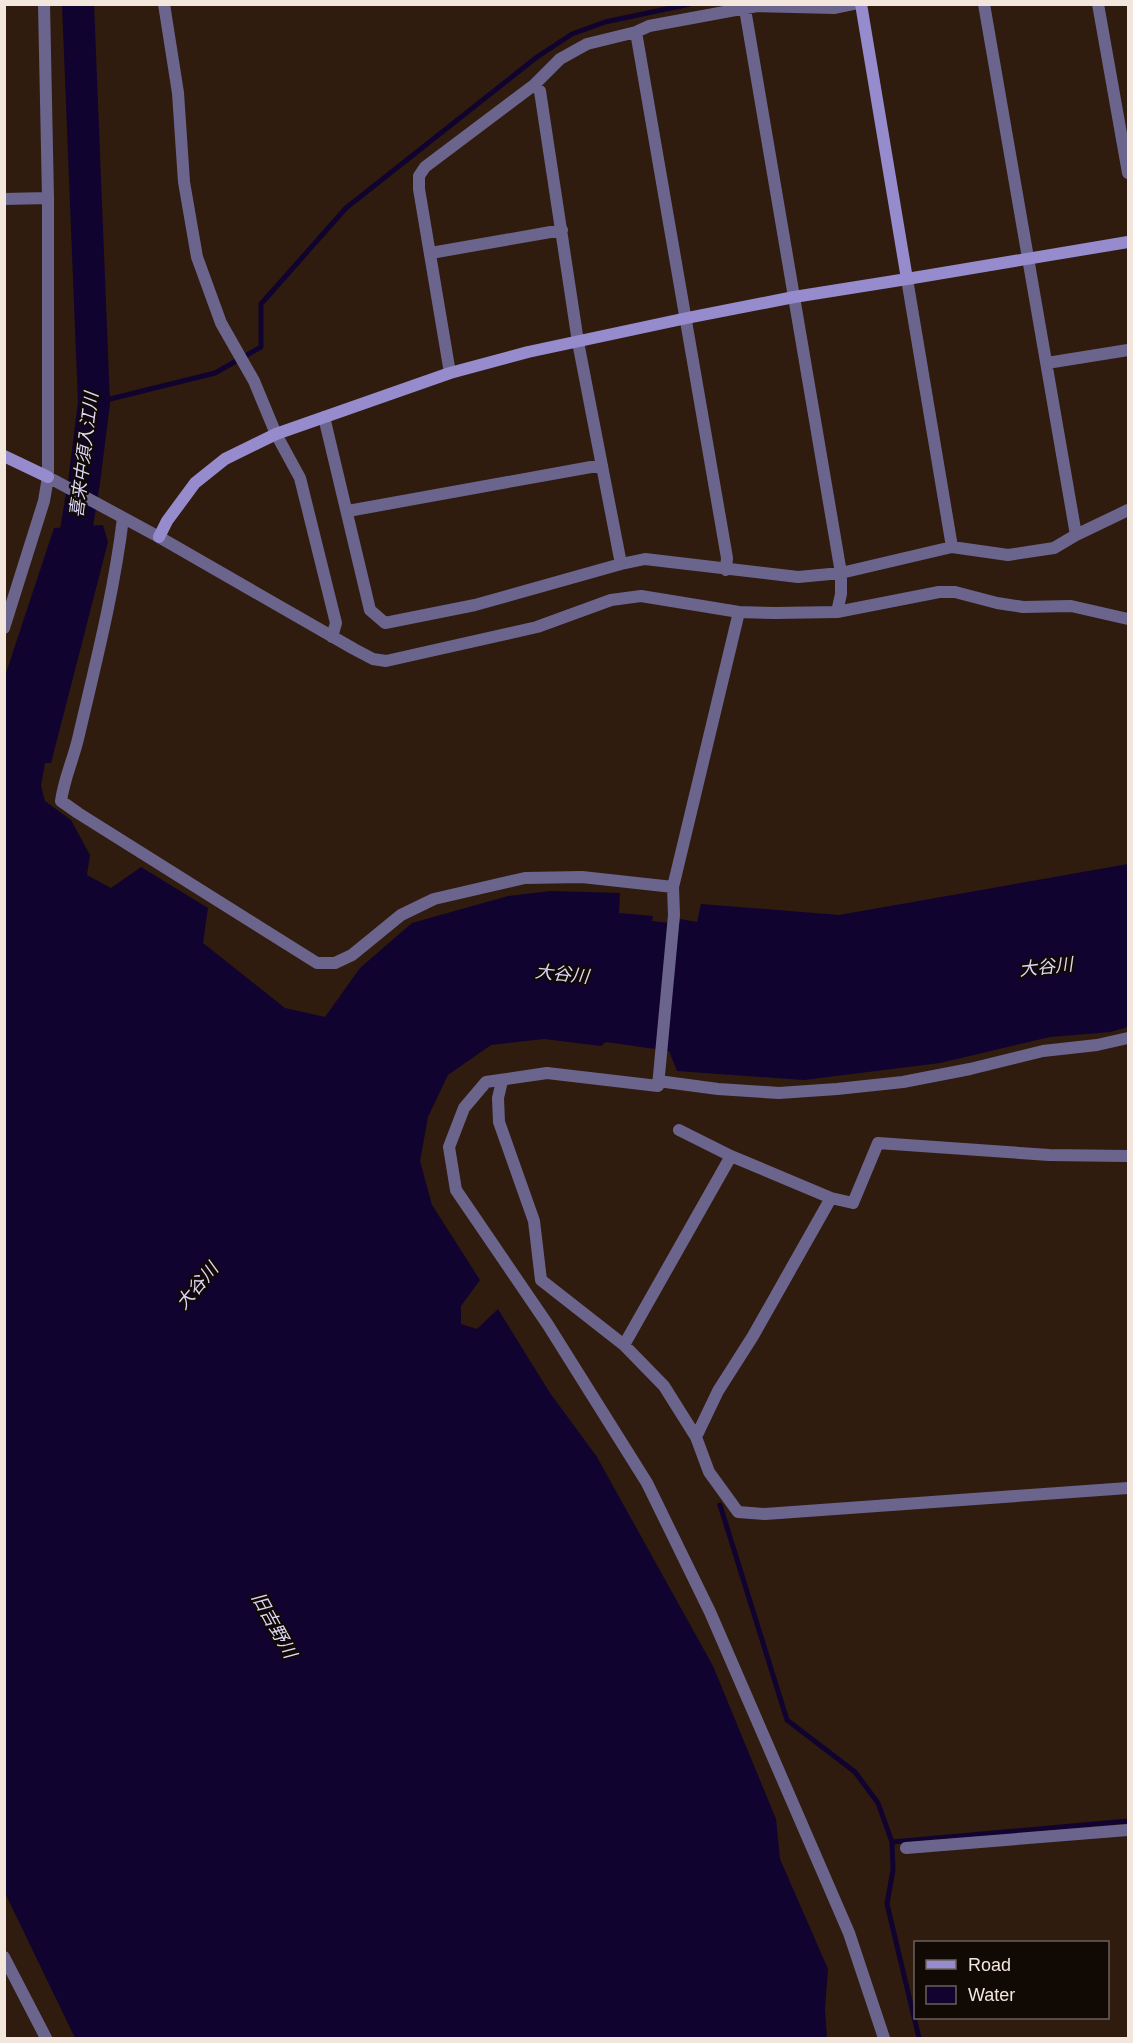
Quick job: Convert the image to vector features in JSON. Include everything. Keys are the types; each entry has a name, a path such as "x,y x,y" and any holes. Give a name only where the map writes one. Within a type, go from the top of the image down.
{"street":[{"path":"4,628 44,501 48,477 50,438 48,198 44,4"},
{"path":"164,4 178,93 184,182 197,257 221,323 254,381 276,434 300,478 336,623 332,637"},
{"path":"450,373 419,189 419,176 425,167 534,85 560,59 587,44 636,32 649,26 757,6 835,8 854,4"},
{"path":"861,4 952,547"},
{"path":"984,4 1076,535"},
{"path":"1098,4 1128,173"},
{"path":"744,9 842,573 837,612"},
{"path":"636,32 728,558 726,570"},
{"path":"534,85 540,91 578,342 621,564"},
{"path":"4,199 48,198"},
{"path":"431,253 562,230"},
{"path":"159,537 195,483 225,459 276,434 450,373 528,352 794,297 1128,242"},
{"path":"1047,363 1128,350"},
{"path":"324,417 370,610 385,623 476,605 645,559 798,577 842,573 952,547 1008,555 1054,548 1128,510"},
{"path":"4,456 60,483 159,537 332,637 373,659 386,661 537,627 611,600 641,596 739,612 837,612 939,592 955,592 1014,606 1071,606 1128,619"},
{"path":"348,511 602,465"},
{"path":"119,516 117,566 77,743 63,782 61,801 78,813 317,963 335,963 352,955 401,915 434,899 525,878 582,877 674,887"},
{"path":"739,612 674,887 674,915 658,1086 547,1073 486,1082 464,1108 449,1147 456,1190 548,1325 647,1483 710,1612 849,1933 884,2038"},
{"path":"659,1075 718,1089 779,1093 837,1089 903,1082 1043,1051 1097,1045 1128,1038"},
{"path":"502,1081 498,1098 499,1122 534,1221 541,1280 624,1345 664,1386 696,1437 709,1472 738,1512 765,1514 1128,1488"},
{"path":"679,1130 730,1156 831,1198 853,1203 878,1143 1049,1155 1128,1156"},
{"path":"624,1345 730,1156"},
{"path":"696,1437 718,1391 753,1336 831,1198"},
{"path":"906,1848 1128,1830"},
{"path":"4,1957 46,2038"}],"water":[{"path":"103,525 108,542 51,763 45,763 41,786 45,801 71,820 90,855 87,875 111,888 141,867 208,908 203,943 285,1008 325,1017 360,968 412,923 508,896 551,891 620,893 619,913 653,916 652,921 679,924 680,919 697,922 701,904 839,915 1128,864 1128,1027 1110,1032 1050,1037 940,1063 804,1080 677,1071 669,1051 606,1042 601,1046 544,1039 491,1045 448,1075 428,1117 420,1161 432,1205 480,1280 461,1306 461,1324 477,1329 498,1309 550,1393 597,1457 713,1666 776,1819 780,1859 828,1969 825,2009 827,2038 75,2038 5,1893 4,679 54,528"}],"waterway":[{"name":"喜来中須入江川","path":"70,568 94,403 78,4"},
{"path":"94,403 215,373 261,347 261,304 346,208 537,57 572,34 605,22 690,4"},
{"path":"720,1505 787,1720 855,1772 878,1803 892,1842 893,1870 887,1904 914,2017"},
{"path":"892,1842 1128,1821"},
{"path":"914,2019 919,2038"}],"water label":[{"name":"大谷川","path":"1046,967"},
{"name":"大谷川","path":"562,974"},
{"name":"大谷川","path":"197,1286"},
{"name":"旧吉野川","path":"274,1625"}]}
